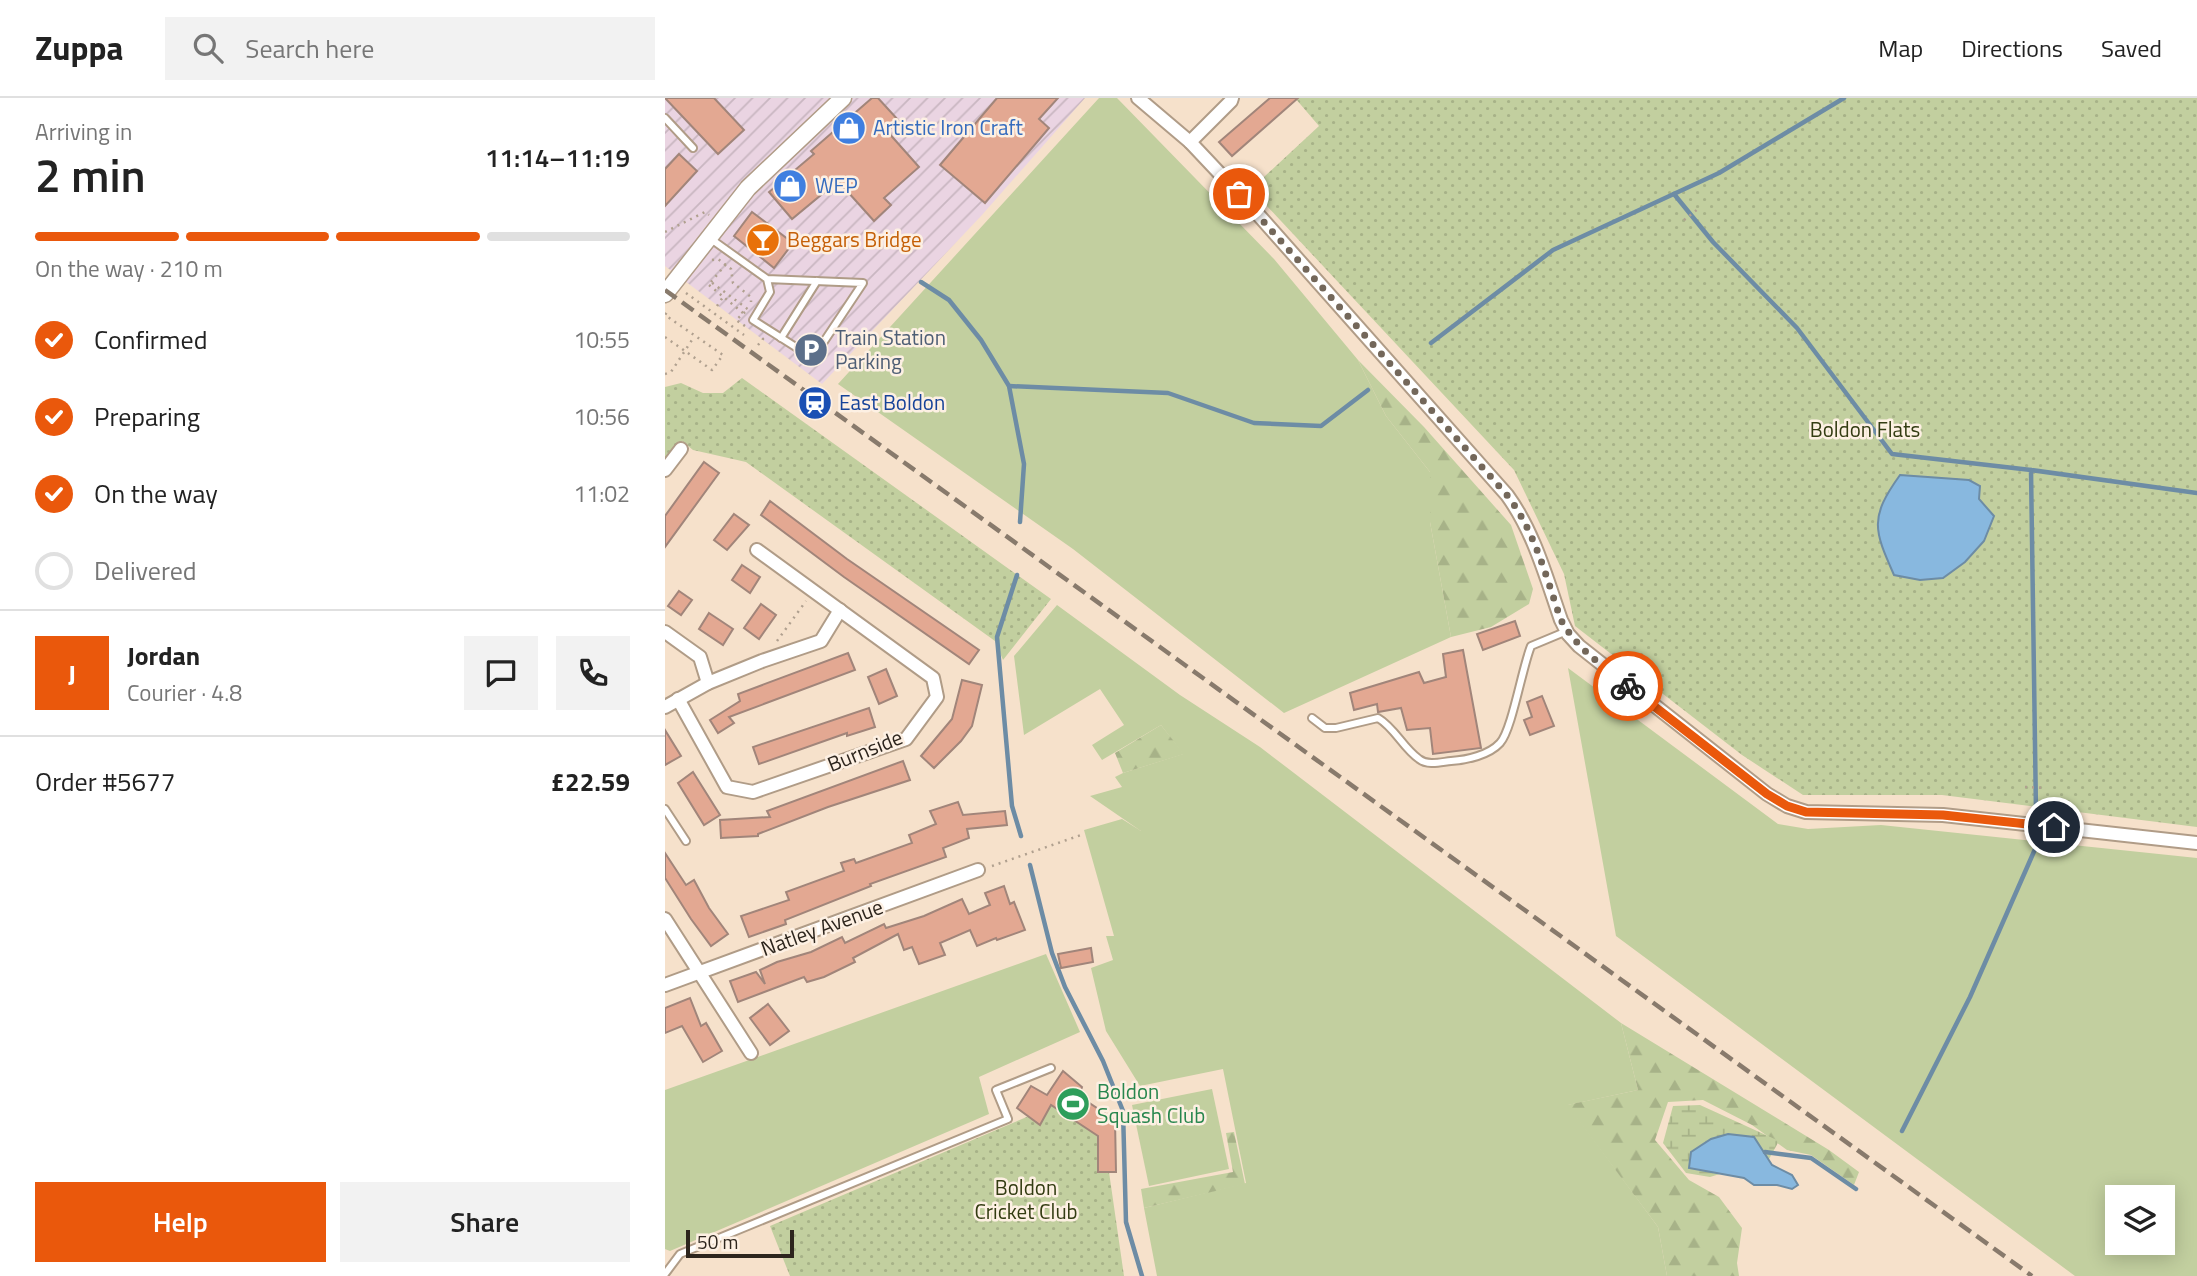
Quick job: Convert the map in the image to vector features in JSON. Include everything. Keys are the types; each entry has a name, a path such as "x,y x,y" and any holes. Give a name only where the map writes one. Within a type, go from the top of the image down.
{"main road":[{"path":"669,299 709,238 748,188 843,98"}],"street":[{"path":"1137,98 1190,142 1255,211 1520,511 1567,631 1579,646 1767,794 1787,806 1806,812 1943,815 2197,843"},
{"path":"1190,142 1232,98"},
{"path":"665,470 681,449"},
{"name":"Burnside","path":"678,699 727,787 753,792 906,739 937,697 933,678 757,550"},
{"path":"665,707 708,683 762,660 821,641 840,610"},
{"path":"665,632 700,657 708,683"},
{"name":"Natley Avenue","path":"665,985 978,870"},
{"path":"665,919 751,1053"}],"lane":[{"path":"665,118 692,148"},
{"path":"709,238 767,279 863,283 813,358 753,320 770,292 767,279"},
{"path":"781,338 817,281"},
{"path":"1312,718 1325,728 1336,728 1378,718 1387,724 1419,759 1428,763 1456,761 1487,752 1506,735 1531,646 1567,631"},
{"path":"665,809 686,841"},
{"path":"665,1274 680,1254 1008,1119 996,1090 1051,1068"}],"path":[{"path":"1684,220 1698,209"},
{"path":"665,232 705,212 720,224"},
{"path":"711,260 718,259 731,269 733,282 751,297 749,310"},
{"path":"726,264 709,285 743,313"},
{"path":"712,282 749,310"},
{"path":"684,291 744,335"},
{"path":"717,306 723,297"},
{"path":"665,337 712,370 723,355 665,315 669,299"},
{"path":"736,320 749,310"},
{"path":"665,374 671,372 692,341"},
{"path":"777,641 814,591"},
{"path":"2025,787 2046,788"},
{"path":"978,870 1081,835"}],"shaded area":[{"path":"665,98 1085,98 982,215 822,384 665,266"}],"green space":[{"path":"1099,98 1117,98 1274,259 1358,360 1386,416 1430,472 1430,522 1451,637 1284,713 1073,549 838,384"},
{"name":"Boldon Flats","path":"1295,98 2197,98 2197,827 1942,795 1803,795 1742,755 1575,626 1564,574 1514,470 1251,189 1319,126"},
{"path":"1358,360 1424,427 1511,525 1533,589 1529,604 1491,627 1451,637 1430,522 1430,472 1386,416"},
{"path":"742,378 1051,599 1003,660 995,641 746,462 693,450 682,441 665,460 665,387 681,383 703,393 723,393"},
{"path":"1057,605 1180,695 1260,747 1621,1023 1638,1090 1568,1105 1658,1227 1667,1276 1157,1276 1144,1208 1246,1183 1223,1069 1140,1086 1106,1031 1091,968 1113,960 1106,936 1114,936 1084,830 1122,819 1141,831 1090,796 1122,787 1115,777 1123,773 1183,754 1161,725 1102,760 1092,745 1124,725 1100,689 1024,735 1014,656"},
{"path":"1568,668 1778,824 1808,829 1881,825 2197,858 2197,1276 2075,1276 1616,936"},
{"path":"1161,725 1184,754 1123,773 1115,753"},
{"path":"1046,954 1080,1032 979,1077 989,1114 670,1251 665,1249 665,1090"},
{"path":"1621,1023 1829,1150 1859,1172 1854,1185 1811,1155 1787,1150 1752,1125 1703,1100 1668,1102 1655,1140 1689,1180 1719,1197 1742,1228 1737,1263 1739,1276 1667,1276 1658,1227 1567,1105 1638,1090"},
{"path":"1212,1089 1229,1169 1149,1186 1132,1105"},
{"name":"Boldon Cricket Club","path":"1051,1105 1098,1136 1098,1172 1109,1172 1124,1276 790,1276 770,1226 1029,1116 1040,1124"},
{"path":"1700,1105 1779,1141 1769,1159 1710,1177 1686,1173 1663,1143 1673,1106"},
{"path":"1234,1132 1245,1184 1144,1208 1141,1189 1233,1172 1226,1133"}],"water":[{"path":"1900,475 1969,480 1980,486 1979,499 1994,516 1984,541 1965,562 1943,578 1920,580 1894,575 1887,560 1879,535 1879,514 1883,502"},
{"path":"1728,1134 1754,1137 1772,1165 1792,1175 1798,1185 1792,1189 1777,1185 1754,1185 1744,1178 1689,1168 1691,1152 1711,1139"}],"building":[{"path":"665,98 714,98 744,130 718,154"},
{"path":"872,98 878,98 899,121 887,131 919,167 884,198 891,205 874,221 838,181 792,219 769,192 814,154 811,151"},
{"path":"997,98 1058,98 1039,119 1049,128 985,203 940,165"},
{"path":"1270,98 1298,98 1232,156 1219,142"},
{"path":"679,154 697,171 665,206 665,169"},
{"name":"Beggars Bridge","path":"752,212 793,243 774,268 734,236"},
{"path":"704,462 719,473 665,547 665,516"},
{"path":"770,501 847,559 979,650 969,664 761,515"},
{"path":"734,514 749,525 727,550 714,540"},
{"path":"742,565 760,577 750,593 732,580"},
{"path":"679,591 692,600 681,615 668,606"},
{"path":"761,604 776,615 759,639 744,628"},
{"path":"709,613 733,629 723,645 699,629"},
{"path":"1515,621 1520,636 1483,650 1477,634"},
{"path":"1463,650 1481,748 1433,754 1430,728 1407,730 1401,708 1378,712 1377,704 1354,710 1350,693 1419,672 1424,683 1446,677 1443,654"},
{"path":"848,653 855,670 729,717 734,723 718,733 710,720 740,701 738,694"},
{"path":"886,669 897,696 879,704 868,677"},
{"path":"962,680 982,685 972,726 934,768 921,756 952,719"},
{"path":"1542,696 1554,726 1530,735 1524,720 1532,717 1527,702"},
{"path":"869,708 875,727 847,736 847,733 759,764 753,747"},
{"path":"665,730 681,756 665,765"},
{"path":"903,761 910,780 828,807 758,836 721,838 720,820 770,817 767,811"},
{"path":"693,772 720,815 704,825 678,783"},
{"path":"958,802 963,815 1005,811 1007,825 967,829 969,838 943,848 946,857 870,884 871,886 785,920 786,924 749,937 741,916 789,900 786,892 844,871 841,863 854,859 856,863 912,843 909,835 936,824 930,811"},
{"path":"665,853 686,885 694,880 709,908 728,934 711,946 665,878"},
{"path":"1004,886 1010,904 1014,902 1025,930 977,946 970,930 940,943 945,955 919,964 912,947 904,950 898,934 853,958 855,962 824,977 807,982 804,977 738,1002 730,981 756,972 765,984 760,970 777,962 811,952 842,937 845,943 884,924 886,928 924,916 962,899 969,914 990,905 985,893"},
{"path":"1091,948 1093,962 1061,968 1058,954"},
{"path":"690,998 701,1026 706,1023 722,1051 703,1062 682,1026 665,1033 665,1008"},
{"path":"768,1004 789,1031 770,1045 750,1018"},
{"path":"1063,1071 1082,1087 1079,1096 1115,1120 1116,1172 1098,1172 1098,1136 1051,1105 1040,1125 1017,1108 1031,1086 1047,1095"}],"waterway":[{"path":"1431,343 1553,250 1719,173 1844,98"},
{"path":"1674,194 1713,242 1797,328 1892,454 2031,470 2036,812"},
{"path":"921,282 949,300 981,340 1009,386 1024,464 1020,522"},
{"path":"1009,386 1168,393 1254,423 1321,426 1368,390"},
{"path":"2031,470 2197,493"},
{"path":"1017,575 997,637 1012,806 1021,836"},
{"path":"1902,1131 1970,997 2036,847 2036,837"},
{"path":"1030,865 1052,953 1065,987 1103,1061 1123,1111 1126,1222 1142,1276"},
{"path":"1765,1152 1811,1158 1856,1189"}],"railway":[{"path":"665,290 2032,1276"}],"way so far":[{"path":"1239,194 1485,468 1520,511 1561,620 1569,634 1593,659 1628,686"}],"place":[{"name":"Artistic Iron Craft","path":"849,128"},
{"name":"WEP","path":"790,186"},
{"name":"Beggars Bridge","path":"763,240"},
{"name":"Train Station Parking","path":"811,350"},
{"name":"East Boldon","path":"815,403"},
{"name":"Boldon Squash Club","path":"1073,1104"}],"route":[{"path":"1628,686 1767,794 1787,806 1806,812 1943,815 2054,827"}]}
